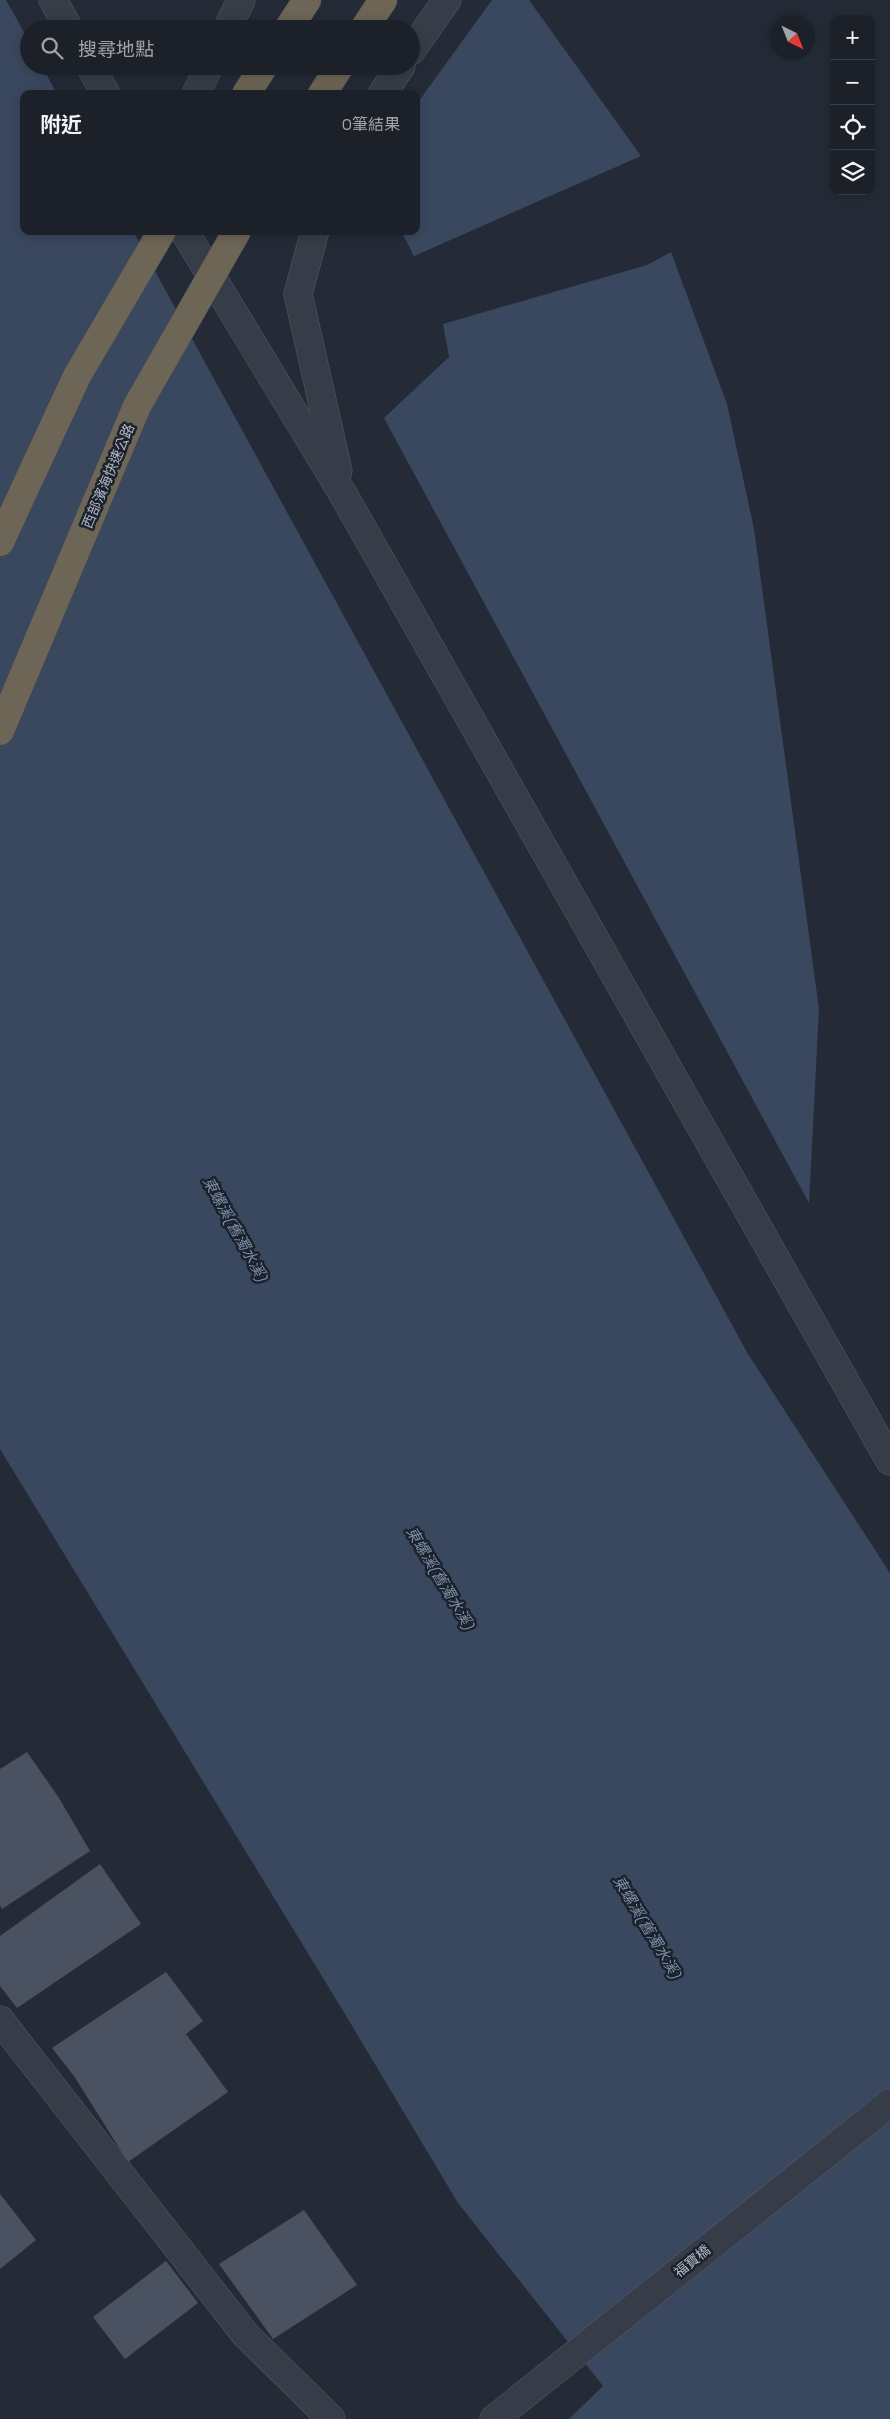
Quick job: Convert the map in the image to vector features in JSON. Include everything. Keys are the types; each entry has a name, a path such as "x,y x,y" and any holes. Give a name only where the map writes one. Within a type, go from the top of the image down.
{"highway":[{"path":"294,20 307,0"},
{"path":"370,20 383,0"},
{"path":"249,90 258,75"},
{"path":"325,90 334,75"},
{"path":"0,542 77,376 160,235"},
{"name":"西部濱海快速公路","path":"0,731 137,406 235,235"}],"street":[{"path":"53,0 64,20"},
{"path":"231,20 241,0"},
{"path":"420,38 447,0"},
{"path":"95,75 104,90"},
{"path":"198,90 205,75"},
{"path":"385,90 395,75"},
{"path":"186,235 343,494 890,1462"},
{"path":"201,235 204,266"},
{"path":"315,235 298,294 343,494"},
{"path":"0,2020 245,2334 331,2419"},
{"name":"福寶橋","path":"494,2419 890,2103"}],"water":[{"name":"東螺溪(舊濁水溪)","path":"0,0 6,0 20,25 20,75 47,75 55,90 20,90 20,235 135,235 748,1354 890,1573 890,2419 569,2419 603,2386 458,2203 342,2009 0,1449"},
{"path":"492,0 529,0 641,156 414,256 403,235 420,235 420,99"},
{"path":"671,252 727,404 754,529 819,1009 809,1203 384,418 449,357 443,324 647,265"}],"building":[{"path":"27,1752 59,1798 90,1851 2,1909 0,1905 0,1769"},
{"path":"100,1864 141,1924 17,2008 0,1986 0,1936"},
{"path":"166,1972 203,2021 186,2034 228,2092 128,2162 74,2076 52,2048"},
{"path":"0,2194 36,2240 0,2269"},
{"path":"304,2210 357,2285 273,2339 219,2264"},
{"path":"166,2261 198,2303 125,2359 93,2317"}]}
